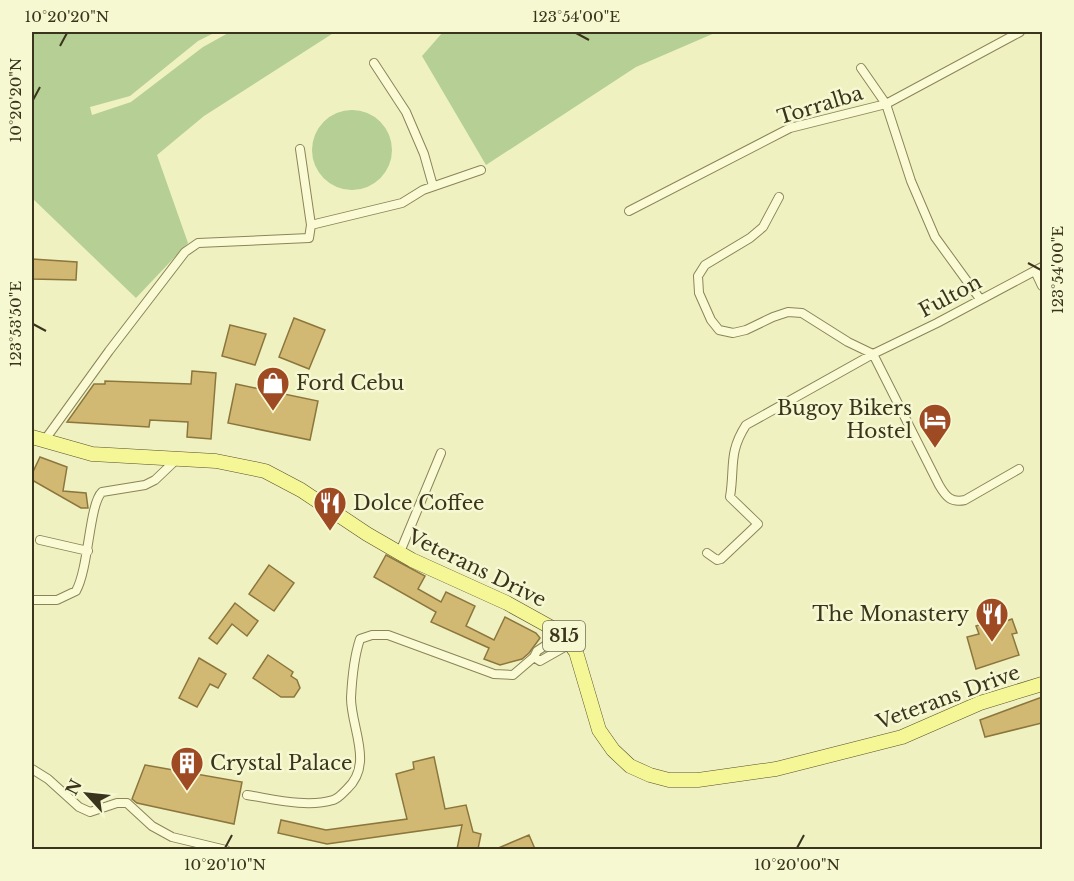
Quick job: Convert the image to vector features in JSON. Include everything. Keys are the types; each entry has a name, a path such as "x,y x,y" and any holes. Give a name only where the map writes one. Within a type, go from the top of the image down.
{"main road":[{"name":"Veterans Drive","path":"38,439 92,454 216,461 265,471 301,490 400,552 507,603 567,639 576,652 599,730 613,750 630,766 669,780 698,780 776,768 902,737 980,703 1042,684"}],"street":[{"name":"Torralba","path":"629,211 790,128 886,104 1020,32"},
{"path":"374,63 405,112 424,154 433,186"},
{"path":"861,68 886,104 911,181 935,237 980,299"},
{"path":"38,439 185,252 198,243 309,238 311,225 300,149"},
{"path":"311,225 402,203 423,190 481,170"},
{"path":"779,197 763,227 750,238 705,265 699,276 699,293 711,320 719,330 733,333 746,330 773,316 788,312 802,313 848,342 873,354 946,497 955,501 966,500 1019,469"},
{"path":"1039,269 1042,286"},
{"name":"Fulton","path":"707,553 721,560 758,524 730,497 733,453 738,437 746,425 873,354 1039,269"},
{"path":"400,552 441,453"},
{"path":"32,600 57,600 76,591 88,551 95,506 102,492 145,485 155,480 177,459"},
{"path":"40,540 88,551"},
{"path":"247,795 299,803 335,800 355,781 360,758 360,742 351,699 356,650 360,639 372,635 388,635 494,674 513,675 534,657 540,662 567,639"},
{"path":"32,769 48,779 79,807 90,812 117,803 127,803 152,826 172,837 226,849"}],"green space":[{"path":"32,32 216,32 198,41 130,96 90,107 92,115 131,102 203,47 230,32 335,32 204,116 157,155 188,243 136,298 32,198"},
{"path":"443,32 717,32 636,67 486,165 422,56"},
{"path":"344,110 360,110 381,121 392,142 392,158 381,179 360,190 344,190 330,184 318,172 312,158 312,142 318,128 330,116"}],"building":[{"path":"32,259 77,262 76,280 32,279"},
{"path":"294,318 325,330 309,369 279,357"},
{"path":"230,325 266,334 255,365 222,356"},
{"path":"192,371 216,373 211,439 187,437 188,422 150,420 149,427 67,422 94,384 105,384 105,381 191,384"},
{"name":"Ford Cebu","path":"236,384 318,401 310,440 228,423"},
{"path":"40,457 67,467 63,491 86,493 88,508 81,508 32,480 32,474"},
{"path":"386,555 425,576 418,589 441,602 446,592 475,606 466,626 494,640 505,617 536,633 540,638 522,659 500,665 484,659 489,648 431,622 436,612 374,577"},
{"path":"269,565 294,583 274,611 249,594"},
{"path":"235,603 258,621 247,636 232,624 217,644 209,638"},
{"name":"The Monastery","path":"1005,617 1006,621 1012,619 1017,633 1012,634 1019,655 976,669 967,637 979,634 976,626"},
{"path":"268,655 293,672 291,676 297,680 300,688 294,697 281,697 253,678"},
{"path":"199,658 226,674 218,688 210,684 197,707 179,698"},
{"path":"1042,697 1042,723 985,737 980,720"},
{"path":"434,757 445,809 466,805 473,832 481,834 478,849 457,849 462,825 327,844 278,833 281,820 326,830 407,819 396,774 414,769 413,762"},
{"name":"Crystal Palace","path":"145,765 242,782 234,824 137,803 132,799"},
{"path":"529,835 535,849 496,849"}],"place":[{"name":"Ford Cebu","path":"273,412"},
{"name":"Bugoy Bikers Hostel","path":"935,449"},
{"name":"Dolce Coffee","path":"330,532"},
{"name":"The Monastery","path":"992,643"},
{"name":"Crystal Palace","path":"187,792"}]}
